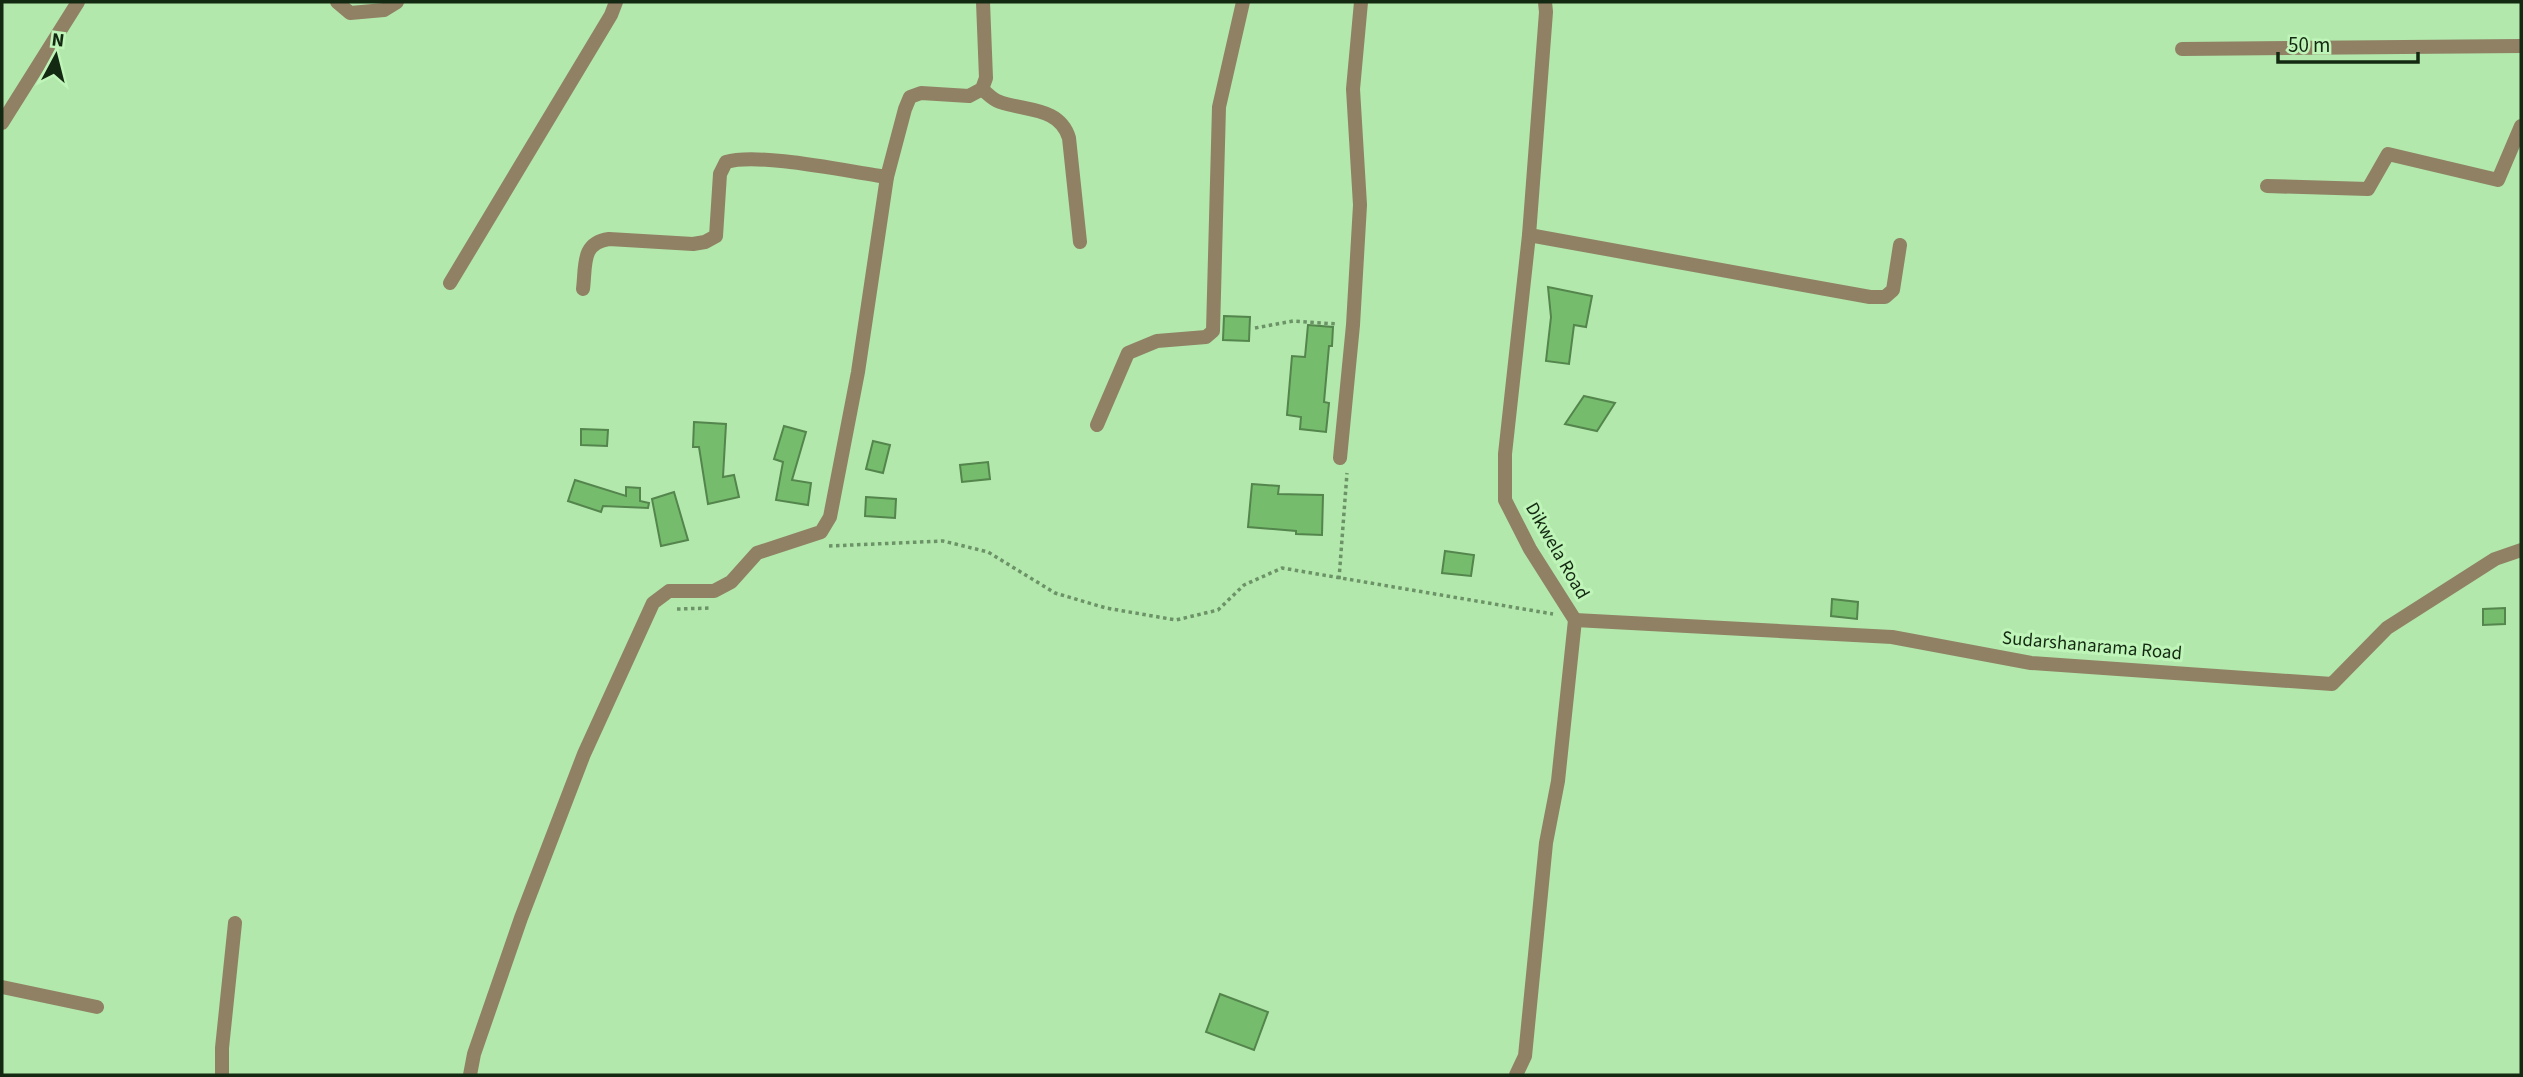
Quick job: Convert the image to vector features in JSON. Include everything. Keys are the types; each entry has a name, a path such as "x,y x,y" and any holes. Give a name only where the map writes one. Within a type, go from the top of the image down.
{"street":[{"path":"2,123 78,2"},
{"path":"337,2 350,13 384,10 397,2"},
{"path":"450,283 611,15 616,2"},
{"path":"470,1075 474,1054 521,918 569,792 653,603 669,591 714,591 732,582 757,553 821,532 830,517 858,372 887,177 898,132 910,97 921,93 969,96 982,89 986,78 983,2"},
{"path":"1097,425 1128,353 1157,341 1206,337 1213,331 1219,107 1243,2"},
{"path":"1340,458 1353,325 1360,205 1353,89 1361,2"},
{"name":"Dikwela Road","path":"1516,1075 1525,1056 1546,843 1558,781 1575,620 1531,549 1505,500 1505,454 1529,235 1545,2"},
{"path":"2182,49 2521,46"},
{"path":"982,89 997,101 1056,117 1065,125 1069,138 1080,242"},
{"path":"2267,186 2368,189 2388,154 2498,180 2521,126"},
{"path":"583,289 589,248 597,240 693,244 716,236 720,174 726,162 737,159 771,161 887,177"},
{"path":"1529,235 1870,297 1885,297 1893,290 1900,245"},
{"name":"Sudarshanarama Road","path":"1575,620 1892,637 2031,663 2332,684 2387,628 2495,559 2521,550"},
{"path":"222,1075 222,1048 235,923"},
{"path":"2,987 97,1007"}],"path":[{"path":"1255,328 1293,321 1353,325"},
{"path":"1339,579 1347,471 1340,458"},
{"path":"825,548 836,544 943,541 988,552 1055,593 1106,608 1176,620 1218,610 1244,585 1282,568 1555,614 1575,620"},
{"path":"653,603 667,609 706,610 716,606"}],"building":[{"path":"1548,287 1592,296 1586,327 1574,325 1569,364 1546,361 1551,317"},
{"path":"1224,316 1250,317 1249,341 1223,340"},
{"path":"1308,325 1333,327 1324,402 1329,403 1326,432 1300,429 1301,417 1287,415 1292,356 1305,357"},
{"path":"1584,396 1615,403 1597,431 1565,424"},
{"path":"694,422 726,424 723,477 734,475 739,497 708,504 699,447 693,447"},
{"path":"784,426 806,432 792,480 811,483 808,505 776,500 783,462 774,459"},
{"path":"581,429 608,430 607,446 581,445"},
{"path":"873,441 890,445 883,473 866,469"},
{"path":"988,462 990,479 962,482 960,465"},
{"path":"575,480 626,496 626,487 640,488 640,501 649,503 648,508 603,506 601,512 568,501"},
{"path":"1252,484 1279,486 1278,494 1323,495 1322,535 1248,527"},
{"path":"674,492 688,540 661,546 652,499"},
{"path":"866,497 896,499 895,518 865,516"},
{"path":"1445,551 1474,555 1471,576 1442,573"},
{"path":"1832,599 1858,602 1857,619 1831,616"},
{"path":"2505,608 2505,624 2483,625 2483,609"},
{"path":"1220,994 1268,1012 1254,1050 1206,1032"}]}
